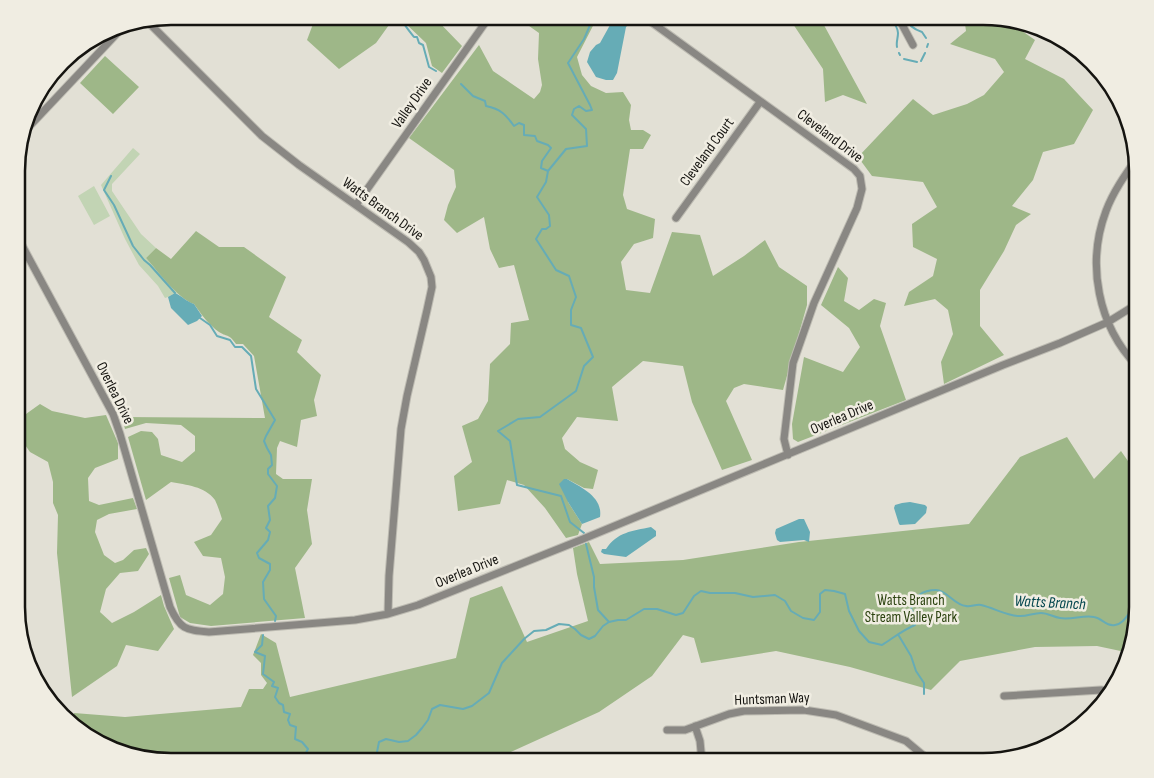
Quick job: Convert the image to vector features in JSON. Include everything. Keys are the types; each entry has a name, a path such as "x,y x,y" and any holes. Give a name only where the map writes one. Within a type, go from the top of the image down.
{"street":[{"name":"Valley Drive","path":"356,205 484,25"},
{"name":"Cleveland Drive","path":"655,25 854,169 860,176 862,189 857,208 814,302 793,363 784,439 788,454"},
{"path":"902,25 912,45"},
{"name":"Watts Branch Drive","path":"152,26 262,136 299,165 408,242 419,252 428,269 432,287 401,429 389,576 388,614"},
{"path":"34,122 114,36"},
{"name":"Cleveland Court","path":"676,218 760,102"},
{"path":"1129,170 1115,191 1106,211 1099,234 1096,268 1098,288 1108,322 1116,338 1129,356"},
{"name":"Overlea Drive","path":"25,251 113,414 170,607 176,620 182,626 192,630 209,632 355,620 388,614 432,600 558,548 583,540 1060,343 1108,322 1129,309"},
{"path":"1004,696 1103,690"},
{"name":"Huntsman Way","path":"667,730 685,730 729,714 744,711 804,710 836,715 906,741 920,753"},
{"path":"695,726 700,741 701,753"}],"green space":[{"path":"313,25 389,25 376,43 339,69 307,40"},
{"path":"407,25 442,25 462,46 442,73 432,66 426,43"},
{"path":"528,25 593,25 577,57 582,75 591,86 606,93 623,92 631,105 629,120 631,130 643,130 651,135 643,149 630,149 623,195 627,209 655,219 653,238 634,244 621,262 626,290 650,293 672,232 700,235 713,276 765,240 779,267 807,286 807,305 783,390 744,384 734,388 726,401 752,460 722,470 692,402 683,366 643,361 612,387 618,421 577,417 562,438 565,449 580,462 598,470 593,489 584,488 567,479 568,502 582,524 578,535 566,538 545,508 524,485 507,480 500,504 458,511 454,476 472,462 462,426 478,419 488,401 490,364 510,344 511,323 529,320 514,265 499,268 490,249 484,217 457,233 444,220 456,187 454,170 409,138 479,45 493,71 534,99 540,92 542,85 538,59 539,33"},
{"path":"794,25 824,25 867,104 843,95 825,102 823,69"},
{"path":"965,25 1002,26 1021,30 1035,40 1025,59 1064,79 1093,110 1074,144 1043,152 1033,180 1012,206 1031,214 1016,225 1004,251 980,290 980,326 1004,355 944,384 941,362 953,334 948,310 935,299 904,306 909,292 933,276 937,259 913,247 912,224 937,207 923,182 872,176 858,157 913,99 933,115 967,104 984,95 1004,72 995,59 950,44 966,31"},
{"path":"105,56 139,87 113,114 80,83"},
{"path":"133,148 140,154 112,184 112,191 141,234 156,248 146,258 178,294 175,293 165,298 158,286 139,265 101,185"},
{"path":"94,186 110,216 94,225 78,196"},
{"path":"196,231 219,247 244,247 286,277 269,317 302,340 297,352 321,375 314,400 317,416 301,420 297,447 280,441 277,448 276,474 283,479 312,479 307,510 312,544 295,568 305,618 211,626 190,623 180,617 169,578 180,575 186,595 210,605 223,594 225,577 221,558 203,556 194,542 211,535 222,519 216,502 211,495 189,485 171,482 146,500 128,437 141,431 152,432 158,439 161,455 182,462 195,451 195,436 181,425 146,423 125,429 122,417 265,418 254,356 243,344 236,344 230,337 212,326 194,304 175,291 146,258 156,248 171,259"},
{"path":"838,267 848,278 844,301 859,310 874,299 886,303 880,326 906,400 798,442 793,439 792,424 804,357 843,372 860,347 849,328 821,305"},
{"path":"40,404 52,411 85,418 106,415 118,443 118,459 95,468 88,478 89,501 99,505 133,498 137,509 109,514 97,520 95,532 104,555 115,563 123,560 134,550 146,548 149,554 138,571 120,573 106,589 100,612 112,623 161,595 174,629 158,651 126,645 117,666 72,697 57,553 58,515 53,503 53,482 48,462 30,452 25,445 26,414"},
{"name":"Watts Branch Stream Valley Park","path":"1067,437 1094,479 1121,451 1129,462 1129,617 1122,651 1097,646 1035,647 960,661 931,690 850,667 776,651 701,663 694,638 683,635 652,676 599,712 509,753 161,753 142,750 106,738 74,716 74,713 125,717 241,707 249,689 263,689 267,683 261,675 261,663 253,655 261,634 276,643 290,697 456,658 470,598 502,586 527,642 588,621 573,548 589,542 600,564 683,560 799,542 969,524 1020,457"}],"water":[{"path":"610,25 628,25 626,27 617,73 613,80 596,77 587,62 590,52 600,43"},
{"path":"175,293 194,304 202,316 197,321 188,325 171,308 168,297"},
{"path":"564,479 579,486 595,499 600,510 600,517 582,524 559,484"},
{"path":"910,502 925,505 927,507 926,513 915,524 900,525 894,508 895,505"},
{"path":"799,519 804,519 810,532 809,542 804,540 780,542 777,540 776,529"},
{"path":"651,527 656,531 656,536 626,557 601,552 602,549 606,549 610,543 620,536 631,531"}],"waterway":[{"path":"405,25 414,37 417,37 419,43 423,45 429,67 436,71"},
{"path":"584,533 570,522 561,496 517,485 510,441 498,431 518,419 540,417 576,391 584,366 593,357 581,328 571,325 571,310 576,297 569,276 556,270 536,239 542,229 550,226 549,215 537,197 546,182 548,171 566,149 587,146 586,129 572,115 574,109 579,106 586,111 592,110 568,63 584,39 590,25"},
{"path":"895,25 898,31 897,47"},
{"path":"911,25 916,30 922,32 926,38"},
{"path":"921,61 925,53"},
{"path":"904,59 917,62"},
{"path":"461,84 473,96 485,101 486,106 503,113 514,126 519,123 524,125 524,135 535,136 537,141 548,145 551,148 542,161 541,168 548,171"},
{"path":"111,176 104,190 114,205 133,246 175,293"},
{"path":"200,318 210,325 217,336 230,340 235,347 242,347 251,356 256,389 275,420 264,441 271,455 272,465 268,469 268,474 277,486 275,498 268,506 270,520 266,528 270,532 268,540 257,553 259,558 270,564 270,570 263,582 264,599 276,616 275,621"},
{"path":"586,544 594,577 598,610 609,622"},
{"name":"Watts Branch","path":"377,753 379,742 386,739 399,742 408,741 416,735 428,720 432,709 440,705 463,709 472,706 489,693 502,663 534,631 546,630 559,624 569,625 589,639 595,636 609,622 626,620 644,609 657,609 676,615 683,613 694,596 701,591 735,593 753,597 775,595 785,601 791,611 803,618 814,620 820,612 820,594 825,590 845,594 849,611 859,631 869,642 882,645 915,625 916,617 911,609 912,604 919,595 931,590 944,592 962,605 981,605 1013,615 1024,616 1041,613 1064,618 1090,617 1112,625 1122,622 1129,614"},
{"path":"263,635 262,645 255,652 265,656 263,674 274,682 272,686 278,688 275,697 283,705 284,712 290,714 288,720 290,725 296,727 295,739 302,742 308,749 306,753"},
{"path":"899,636 924,683 924,694"}]}
